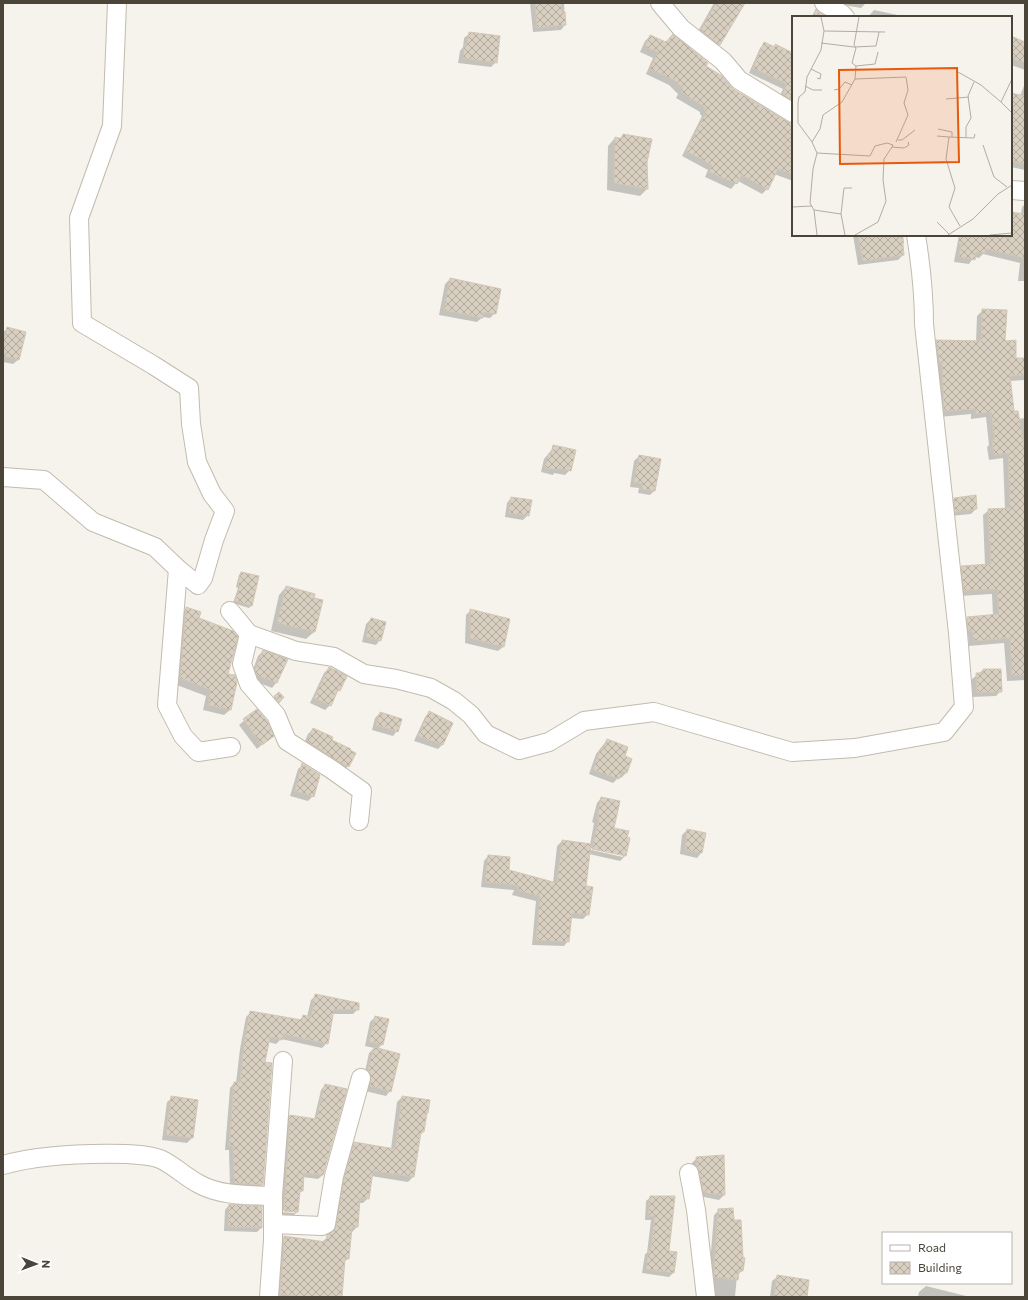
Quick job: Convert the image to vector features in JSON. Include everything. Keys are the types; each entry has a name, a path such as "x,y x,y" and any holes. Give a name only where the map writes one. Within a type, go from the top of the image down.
{"street":[{"path":"3,478 44,480 93,522 155,547 178,569 198,585 203,578 214,540 225,511 212,494 197,462 189,388 82,323 79,218 112,126 117,3"},
{"path":"660,3 681,28 723,61 739,80 792,112"},
{"path":"824,3 844,16"},
{"path":"1012,190 1025,192"},
{"path":"230,611 249,634 296,651 334,657 364,674 396,679 430,688 454,701 471,715 486,734 519,750 549,742 584,721 654,712 792,752 855,748 944,732 964,707 952,580 924,324 923,273 916,236"},
{"path":"178,569 167,705 183,736 198,752 231,746"},
{"path":"249,634 242,664 249,684 276,715 287,741 331,768 362,791 360,821"},
{"path":"269,1297 273,1196 283,1061"},
{"path":"273,1224 322,1226 326,1224 334,1176 361,1078"},
{"path":"3,1165 36,1158 67,1155 143,1155 159,1158 200,1185 211,1189 237,1194 273,1196"},
{"path":"689,1173 696,1210 706,1297"}],"building":[{"path":"535,3 561,3 562,12 565,12 566,25 537,28"},
{"path":"716,3 745,3 720,45 701,30"},
{"path":"816,9 825,16 812,16"},
{"path":"469,32 500,36 497,63 463,58 464,45 467,45"},
{"path":"673,34 708,63 706,66 722,76 733,89 788,122 792,123 792,174 778,169 768,190 742,175 737,184 709,172 712,165 686,151 707,111 704,109 705,107 681,92 683,88 674,80 650,69 658,52 645,47 650,35 666,42"},
{"path":"1012,36 1025,42 1025,63 1012,58"},
{"path":"764,42 775,47 775,44 792,52 792,100 783,94 787,84 753,68"},
{"path":"1012,93 1025,96 1025,164 1012,161"},
{"path":"623,134 652,139 647,162 648,189 614,183 615,137 622,139"},
{"path":"1012,212 1025,214 1025,258 986,249 985,253 976,252 975,260 959,257 961,243 958,243 960,236 982,236 996,238 996,236 1000,236 1011,239"},
{"path":"858,236 902,236 904,255 863,261"},
{"path":"450,278 501,289 496,314 484,312 483,318 444,310"},
{"path":"982,309 1007,310 1005,341 1016,340 1016,358 1025,358 1025,375 1010,376 1014,411 1018,411 1025,453 1025,675 1012,676 1010,638 974,641 973,631 968,631 967,617 999,614 997,589 964,591 961,566 991,564 988,509 1010,508 1008,453 994,455 992,440 995,440 991,412 976,414 976,409 944,411 942,362 939,362 936,340 981,341"},
{"path":"7,327 26,332 19,360 3,356 3,342"},
{"path":"553,445 576,450 571,471 559,468 558,470 545,468"},
{"path":"639,455 661,459 655,491 642,489 643,484 634,482"},
{"path":"976,495 977,509 955,512 954,498"},
{"path":"511,497 532,500 529,516 509,513"},
{"path":"241,572 259,576 252,606 235,601 240,586 238,585"},
{"path":"286,586 315,594 314,598 323,600 315,632 277,623"},
{"path":"186,607 201,612 199,618 233,631 238,637 228,674 235,675 237,682 231,710 208,705 211,690 180,678"},
{"path":"470,609 510,619 504,647 470,638"},
{"path":"371,618 386,622 381,641 366,637"},
{"path":"263,650 288,659 277,683 257,675 255,670"},
{"path":"329,667 347,676 340,691 338,690 331,706 314,698"},
{"path":"983,669 1001,669 1002,692 977,692 976,673 983,673"},
{"path":"279,692 284,697 279,703 274,696"},
{"path":"257,709 267,721 274,736 262,745 243,719"},
{"path":"429,711 453,723 443,745 418,736"},
{"path":"380,712 402,719 398,732 376,725"},
{"path":"313,728 333,737 332,740 356,753 349,767 307,741"},
{"path":"607,739 628,747 625,756 632,759 627,773 622,771 619,779 593,770 601,748 603,749"},
{"path":"302,763 320,775 314,797 295,791"},
{"path":"601,797 620,801 614,828 629,831 627,837 630,838 626,856 592,849 599,818 597,818"},
{"path":"687,829 706,833 702,853 685,850"},
{"path":"562,840 591,844 586,886 593,887 589,915 572,913 569,942 536,940 540,896 517,890 518,885 485,882 488,855 510,857 509,870 557,883"},
{"path":"315,994 359,1003 359,1010 334,1009 328,1044 283,1034 282,1040 270,1037 265,1062 272,1063 263,1185 234,1183 233,1146 229,1146 234,1082 240,1082 244,1044 250,1011 302,1020 303,1015 311,1017"},
{"path":"375,1016 389,1019 383,1045 369,1042"},
{"path":"374,1047 400,1054 391,1092 370,1086 371,1076 368,1070"},
{"path":"325,1084 347,1089 323,1175 304,1173 303,1191 300,1191 298,1212 284,1211 290,1115 316,1119"},
{"path":"171,1096 198,1100 193,1138 166,1135"},
{"path":"402,1096 430,1100 424,1132 421,1132 414,1177 373,1171 369,1199 360,1198 358,1227 352,1227 349,1259 345,1259 342,1297 302,1297 280,1294 284,1236 326,1242 327,1235 334,1230 336,1226 344,1178 354,1142 395,1149"},
{"path":"724,1155 725,1195 706,1193 706,1191 703,1191 696,1157"},
{"path":"650,1196 675,1196 669,1251 677,1252 674,1273 646,1269 649,1249 651,1249 655,1216 648,1216"},
{"path":"229,1204 262,1206 262,1228 228,1227"},
{"path":"733,1208 734,1220 741,1220 743,1257 745,1258 743,1271 739,1271 738,1280 714,1277 718,1209"},
{"path":"777,1275 809,1280 807,1297 774,1297"}]}
